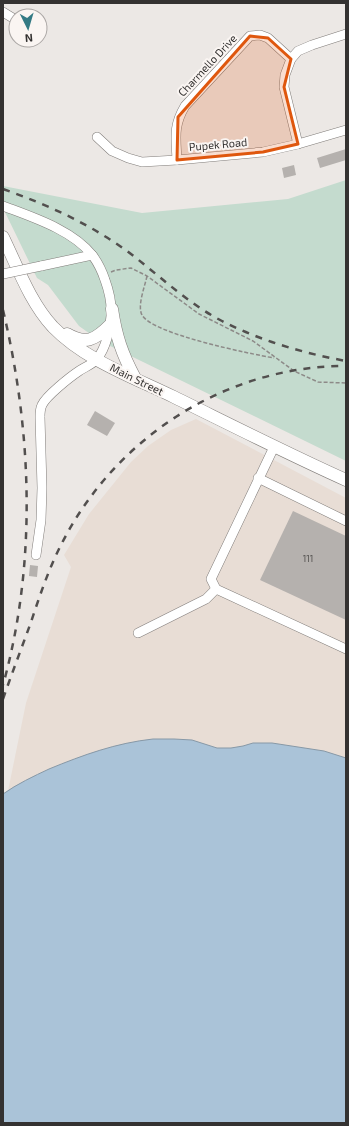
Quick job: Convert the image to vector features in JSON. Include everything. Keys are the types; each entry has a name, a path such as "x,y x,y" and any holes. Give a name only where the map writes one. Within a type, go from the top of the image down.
{"main road":[{"name":"Main Street","path":"3,237 32,297 53,327 68,340 97,359 274,447 346,480"},
{"path":"112,309 120,347 135,378"},
{"path":"53,327 73,338 85,340 94,339 110,325"},
{"name":"Main Street","path":"319,468 346,485"}],"street":[{"path":"3,11 4,3"},
{"path":"298,144 284,87 285,75 291,59 298,52 346,34"},
{"name":"Charmello Drive","path":"177,160 176,138 178,117 185,106 250,36 260,35 268,38 291,59"},
{"name":"Pupek Road","path":"97,137 112,151 142,162 263,152 298,144 346,130"},
{"path":"3,206 40,220 81,244 92,255 104,276 108,286 112,309 106,340 97,359 76,373 45,399 41,407 41,520 36,555"},
{"path":"3,274 92,255"},
{"path":"274,447 211,579 216,589 346,649"},
{"path":"258,478 346,521"},
{"path":"138,633 206,599 216,589"}],"path":[{"path":"104,276 116,270 131,268 147,276 200,314 253,341 294,371 318,382 346,383"},
{"path":"147,276 140,308 142,315 150,323 185,337 241,352 276,358"}],"highlighted area":[{"path":"250,36 268,38 291,59 284,87 298,144 263,152 177,160 178,117"}],"shaded area":[{"path":"196,419 346,498 346,758 324,751 272,743 253,743 231,748 217,748 192,740 153,739 133,742 92,753 37,775 8,791 26,703 71,567 64,555 89,514 131,462 148,446 171,430"}],"green space":[{"path":"346,180 346,461 100,341 79,326 48,285 37,278 3,208 3,186 142,213 288,199"}],"water":[{"path":"153,739 192,740 217,748 231,748 253,743 272,743 324,751 346,758 346,1123 3,1123 3,794 32,777 74,759 126,743"}],"building":[{"path":"346,149 346,160 320,168 317,158"},
{"path":"294,165 296,175 284,178 282,168"},
{"path":"95,411 115,423 107,436 87,425"},
{"path":"293,511 346,536 346,620 260,580"},
{"path":"30,565 38,566 37,577 29,576"}],"railway":[{"path":"3,189 52,208 98,232 127,251 197,306 222,321 252,335 282,346 346,361"},
{"path":"3,310 13,356 20,403 25,450 27,498 26,545 21,592 14,639 3,685"},
{"path":"3,699 57,552 85,505 112,471 144,440 179,415 218,394 259,379 302,369 346,366"}]}
